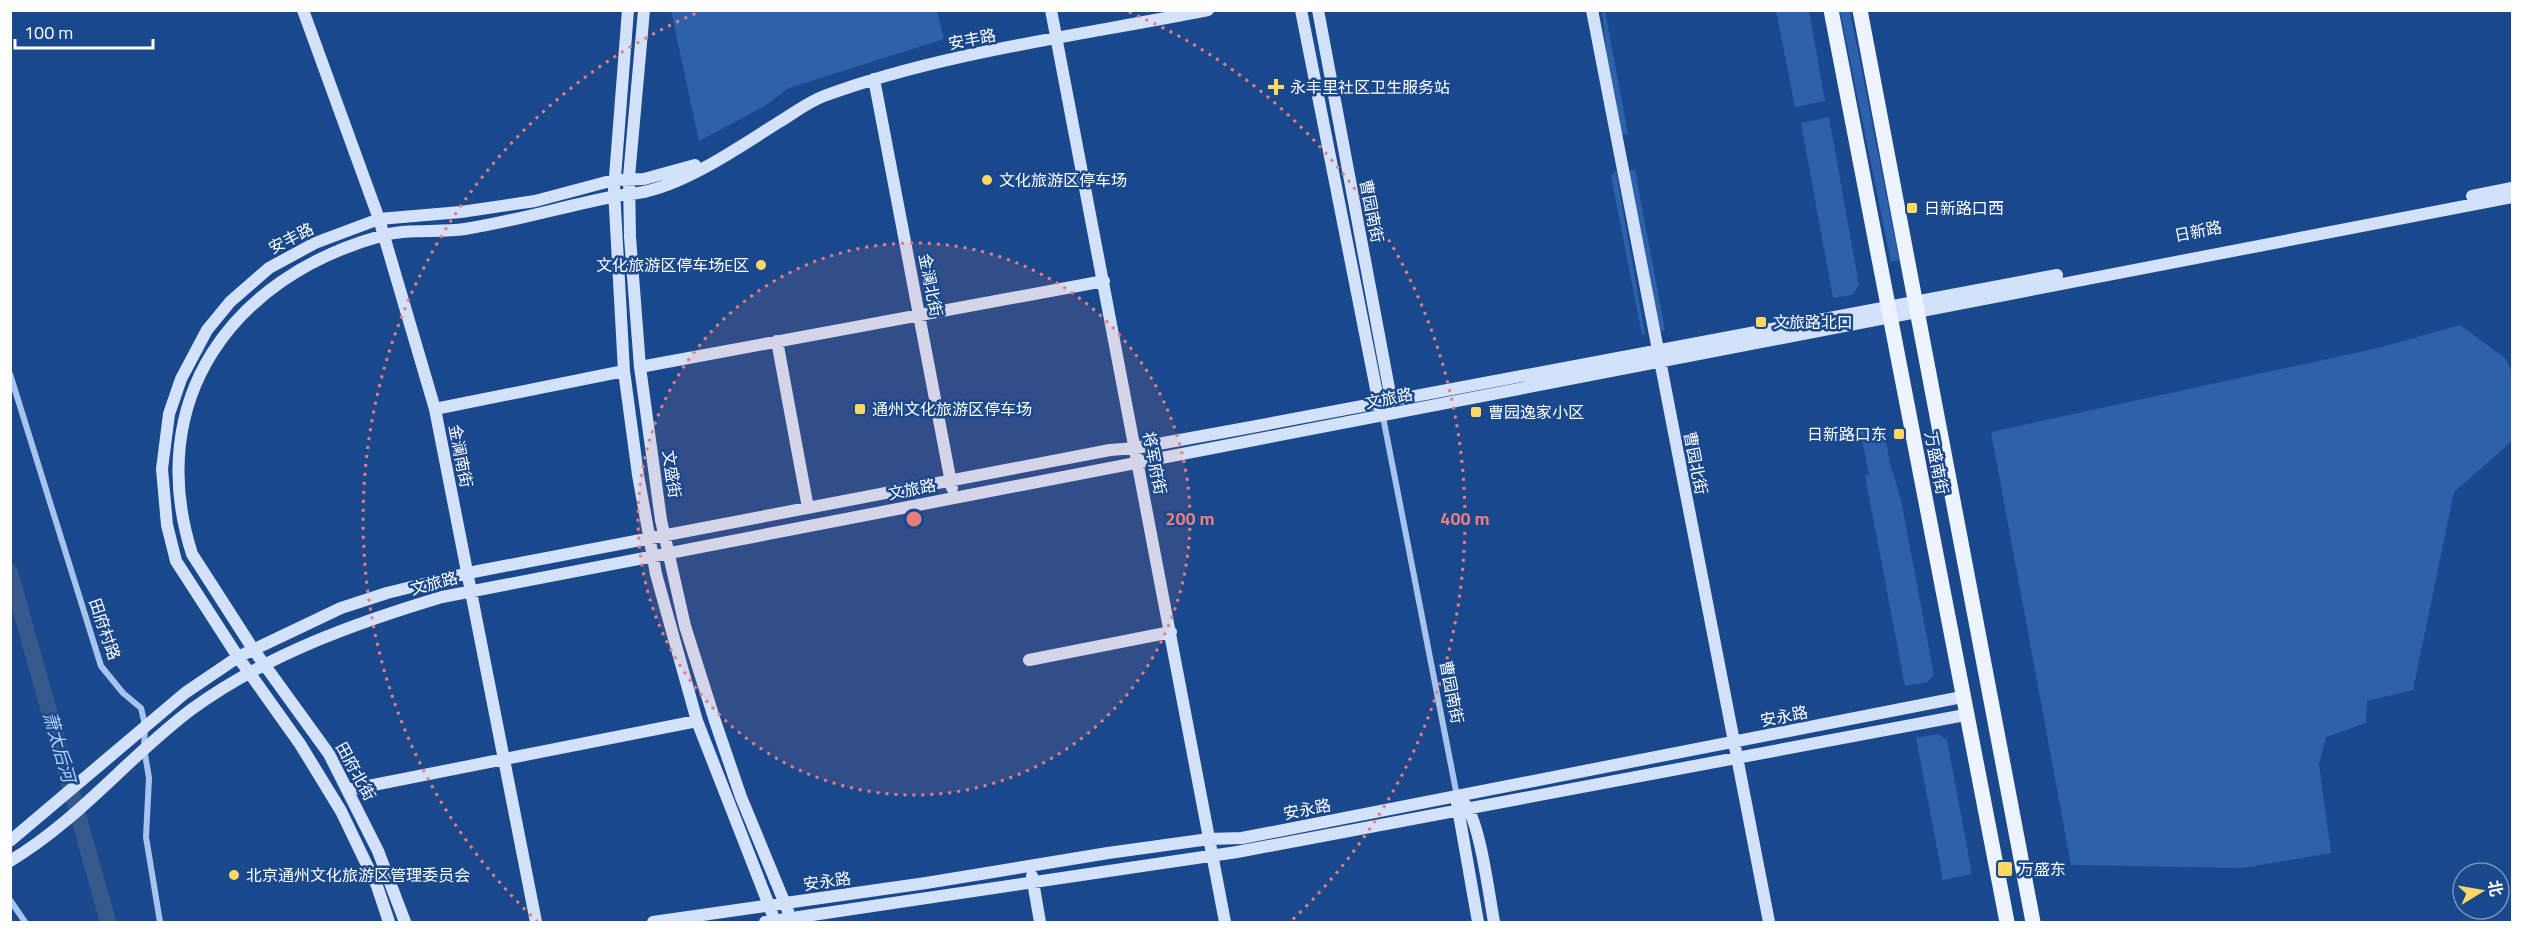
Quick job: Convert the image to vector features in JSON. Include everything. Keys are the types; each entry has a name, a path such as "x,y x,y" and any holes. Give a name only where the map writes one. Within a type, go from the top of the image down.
{"main road":[{"name":"金澜南街","path":"303,10 379,219 435,409 536,922"},
{"name":"文盛街","path":"628,10 622,119 614,196 624,371 652,555 670,632 697,721 773,922"},
{"name":"文盛街","path":"644,10 629,194 640,367 665,536 685,626 715,721 741,797 784,904 793,920"},
{"name":"将军府街","path":"1051,10 1225,922"},
{"name":"安丰路","path":"253,649 192,554 187,539 180,505 178,470 182,435 190,401 203,369 221,339 260,297 307,265 383,235 462,230 548,214 614,196 648,191 679,179 756,137 819,98 874,79 946,61 1208,10"},
{"name":"曹园南街","path":"1301,10 1376,402 1383,417"},
{"name":"曹园南街","path":"1318,10 1391,399"},
{"name":"曹园北街","path":"1592,10 1657,355 1738,757 1768,922"},
{"name":"万盛南街","path":"1831,10 1965,715 2007,922"},
{"name":"万盛南街","path":"1860,10 2033,922"},
{"name":"金澜北街","path":"874,79 954,498"},
{"name":"安丰路","path":"238,657 177,561 164,507 162,470 165,432 174,396 202,338 242,290 269,268 299,250 379,219 461,212 535,201 614,180 629,177 644,179 704,163 756,137"},
{"name":"日新路","path":"1890,311 2512,188"},
{"name":"日新路","path":"1916,306 2512,197"},
{"path":"640,367 1104,281"},
{"name":"文旅路","path":"13,860 81,808 144,748 194,708 265,664 349,627 472,590 954,498 1137,454 1391,399 1657,355 1890,311"},
{"path":"777,341 808,508"},
{"name":"文旅路","path":"10,841 145,725 185,693 238,657 341,608 387,593 468,573 1110,450 1137,454 1383,417 1657,355"},
{"path":"435,409 624,371"},
{"path":"1383,417 1391,399"},
{"path":"1029,660 1171,632"},
{"name":"田府北街","path":"253,649 329,754 378,851 405,922"},
{"name":"田府北街","path":"238,657 300,744 341,811 373,877 389,922"},
{"name":"安永路","path":"653,922 1209,839 1242,838 1962,697"},
{"name":"安永路","path":"773,922 1212,855 1965,715"},
{"path":"348,790 697,721"},
{"name":"曹园南街","path":"1457,796 1476,831 1494,922"},
{"name":"曹园南街","path":"1463,810 1478,922"},
{"path":"1030,866 1040,922"}],"street":[{"name":"田府村路","path":"10,374 101,666 123,693 141,708 145,725"},
{"name":"曹园南街","path":"1383,417 1457,796"},
{"path":"145,725 144,748 149,778 146,837 160,922"},
{"path":"10,900 25,922"}],"shaded area":[{"path":"671,11 937,11 944,39 789,88 765,106 699,141"},
{"path":"1602,11 1605,11 1628,134 1622,135 1607,57"},
{"path":"1776,11 1809,11 1825,101 1795,107"},
{"path":"1840,11 1850,11 1899,260 1891,262"},
{"path":"1829,117 1859,285 1852,295 1833,298 1801,123"},
{"path":"1635,170 1665,330 1660,331 1629,171"},
{"path":"1616,171 1645,334 1642,335 1611,176"},
{"path":"2460,325 2506,359 2512,373 2512,441 2454,492 2413,690 2367,701 2366,723 2326,737 2319,764 2331,853 2243,868 2071,865 1991,432 2378,348"},
{"path":"1883,425 1890,464 1901,500 1934,675 1927,682 1905,686 1865,476 1869,475 1860,429"},
{"path":"1937,734 1947,740 1972,874 1943,880 1916,738"}],"waterway":[{"name":"萧太后河","path":"10,572 108,922"}],"place":[{"name":"永丰里社区卫生服务站","path":"1276,87"},
{"name":"文化旅游区停车场","path":"987,180"},
{"name":"日新路口西","path":"1912,208"},
{"name":"文化旅游区停车场E区","path":"761,265"},
{"name":"文旅路北口","path":"1761,322"},
{"name":"通州文化旅游区停车场","path":"860,409"},
{"name":"曹园逸家小区","path":"1476,412"},
{"name":"日新路口东","path":"1899,434"},
{"name":"万盛东","path":"2005,869"},
{"name":"北京通州文化旅游区管理委员会","path":"234,875"}]}
